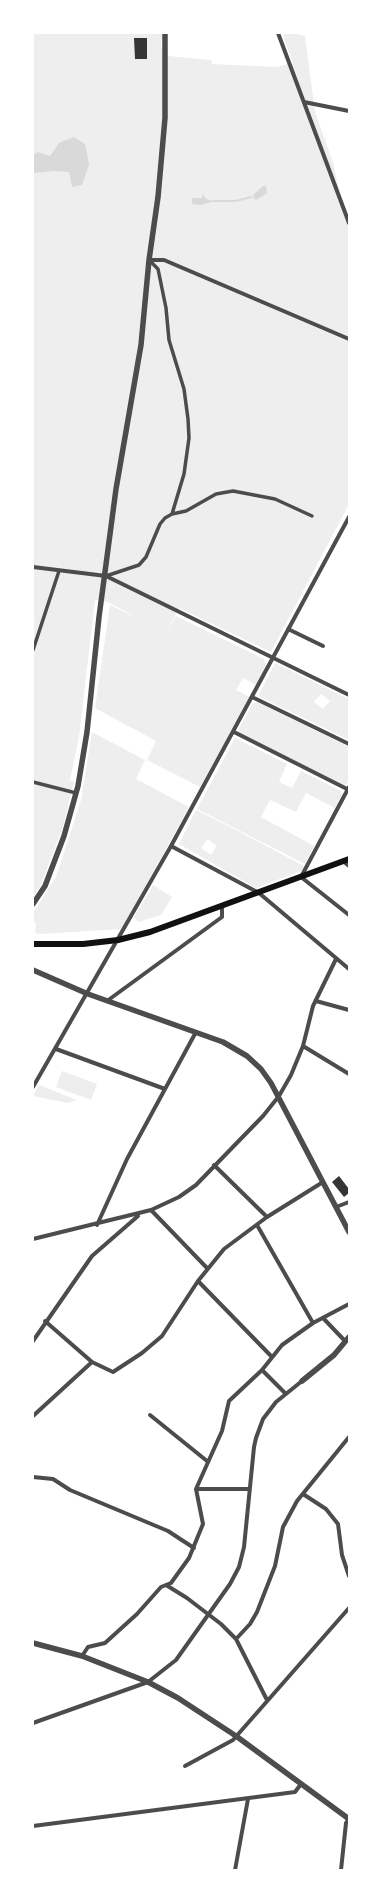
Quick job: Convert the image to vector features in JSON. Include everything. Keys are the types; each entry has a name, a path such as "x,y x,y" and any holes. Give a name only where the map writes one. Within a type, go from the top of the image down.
{"main road":[{"path":"33,944 65,945 118,940 157,929 346,860"}],"street":[{"path":"33,904 44,886 53,866 76,793 87,732 97,632 106,576 116,489 141,345 149,260 162,158 166,33"},
{"path":"278,33 349,223"},
{"path":"304,102 349,111"},
{"path":"149,260 164,260 349,339"},
{"path":"106,576 139,565 146,557 160,524 175,510 184,474 189,438 184,389 169,340 166,308 158,269 149,260"},
{"path":"172,514 186,511 216,494 233,491 275,499 312,516"},
{"path":"33,1087 88,994 171,846 349,517"},
{"path":"33,567 106,576 349,695"},
{"path":"33,650 59,571"},
{"path":"288,629 323,646"},
{"path":"252,697 349,744"},
{"path":"234,732 348,789 301,877 349,915"},
{"path":"33,782 76,793"},
{"path":"171,846 258,893 349,969"},
{"path":"346,860 349,866"},
{"path":"107,1001 222,917 222,906"},
{"path":"33,1239 140,1214 179,1197 196,1185 263,1116 279,1096 291,1075 303,1046 316,1001 336,959"},
{"path":"33,970 88,994 196,1032 230,1046 247,1056 266,1076 279,1096 349,1232"},
{"path":"316,1001 349,1010"},
{"path":"98,1225 127,1159 196,1032"},
{"path":"303,1046 349,1074"},
{"path":"56,1049 165,1089"},
{"path":"214,1165 267,1217"},
{"path":"45,1322 92,1362 113,1372 142,1354 162,1336 207,1268 224,1249 267,1217 323,1182"},
{"path":"336,1207 349,1202"},
{"path":"151,1210 207,1268"},
{"path":"33,1341 92,1256 140,1214"},
{"path":"257,1225 313,1324"},
{"path":"198,1281 272,1357"},
{"path":"82,1656 88,1647 105,1643 137,1614 161,1587 170,1583 194,1548 203,1524 196,1489 207,1461 222,1431 229,1401 262,1370 282,1345 313,1324 349,1304"},
{"path":"33,1723 148,1682 176,1660 207,1614 230,1584 239,1566 244,1547 254,1447 261,1425 267,1413 285,1393 334,1355 347,1339 324,1318"},
{"path":"34,1414 92,1362"},
{"path":"262,1370 285,1393"},
{"path":"150,1415 207,1461"},
{"path":"236,1639 250,1624 257,1612 275,1566 283,1527 303,1494 343,1442 349,1437"},
{"path":"33,1477 53,1479 70,1490 168,1531 194,1548"},
{"path":"196,1489 250,1489"},
{"path":"303,1494 326,1509 338,1524 342,1555 349,1576"},
{"path":"166,1585 207,1614 236,1639 267,1700"},
{"path":"185,1766 236,1736 349,1608"},
{"path":"33,1643 82,1656 148,1682 194,1708 236,1736 302,1784 349,1819 346,1823 341,1870"},
{"path":"33,1826 295,1792 302,1784"},
{"path":"235,1870 248,1799"}],"shaded area":[{"path":"33,33 162,33 161,48 168,56 211,60 212,64 276,67 293,63 283,36 285,33 295,33 305,36 315,112 333,162 345,219 349,227 349,504 271,652 179,608 166,633 176,616 264,659 266,666 256,685 243,678 236,690 249,697 200,787 147,760 156,741 95,708 110,605 143,621 108,602 95,600 79,737 70,780 74,782 63,827 40,887 33,897"},
{"path":"74,137 85,144 89,164 82,185 72,187 69,172 54,171 33,173 33,155 38,152 50,156 59,143"},
{"path":"263,186 266,186 267,193 255,200 253,195"},
{"path":"203,194 206,199 211,200 212,202 200,205 192,204 192,198 202,198"},
{"path":"275,663 349,699 349,740 260,697 259,694","holes":["321,694 330,701 323,709 314,702"]},
{"path":"257,702 349,747 349,780 346,785 343,786 241,734 238,730 253,703"},
{"path":"92,732 145,760 136,779 189,807 122,929 35,933 36,924 33,921 33,913 56,877 81,800"},
{"path":"235,738 287,764 279,782 292,788 301,771 341,791 342,794 335,808 306,793 296,812 270,800 261,817 314,846 305,864 197,809"},
{"path":"196,810 304,866 301,871 256,888 179,844","holes":["208,839 217,846 211,855 201,848"]},
{"path":"153,885 172,897 161,915 138,922 134,917"},
{"path":"62,1071 97,1084 91,1100 56,1087"},
{"path":"39,1085 77,1100 68,1103 33,1096"}],"building":[{"path":"134,38 147,38 147,59 135,59"},
{"path":"339,1176 349,1189 349,1193 344,1197 332,1182"}],"waterway":[{"path":"213,201 235,201 252,197"}]}
